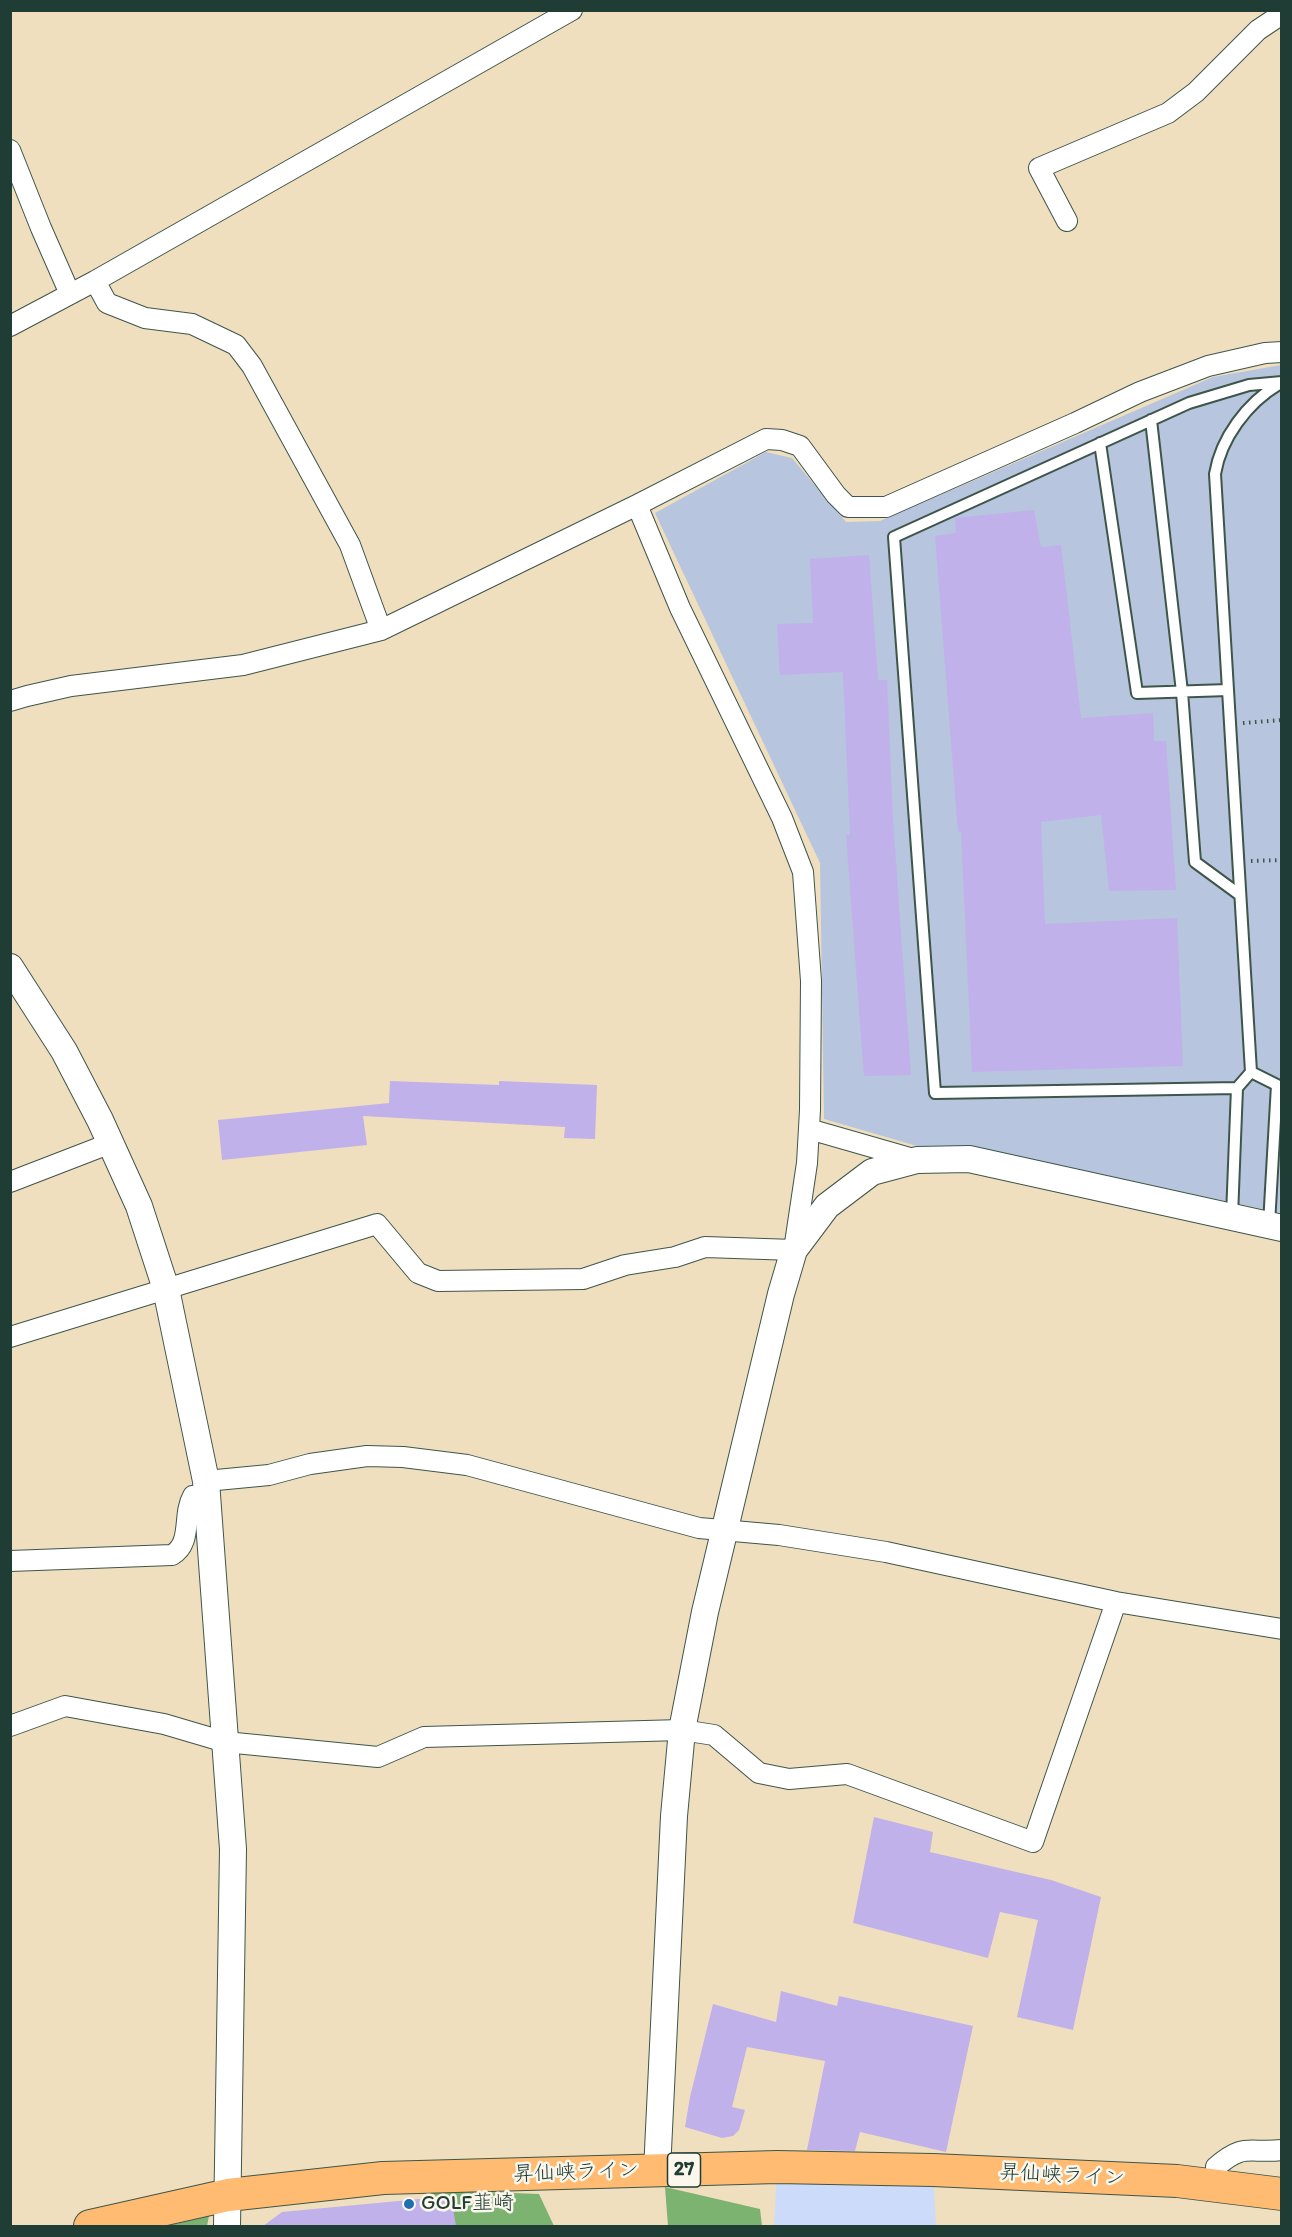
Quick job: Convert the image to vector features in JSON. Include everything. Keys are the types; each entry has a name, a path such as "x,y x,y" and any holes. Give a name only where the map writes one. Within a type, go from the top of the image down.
{"main road":[{"name":"昇仙峡ライン","path":"90,2226 228,2195 383,2178 777,2168 933,2170 1177,2181 1281,2194"}],"street":[{"path":"10,326 95,281 572,10"},
{"path":"1067,221 1039,168 1168,113 1196,92 1258,30 1281,14"},
{"path":"10,150 70,294"},
{"path":"95,281 107,303 145,318 192,324 236,345 252,366 350,545 381,630"},
{"path":"10,701 71,686 243,665 381,630 766,439 782,440 800,446 836,495 848,507 886,507 1140,392 1208,366 1265,353 1281,352"},
{"path":"637,505 680,608 782,818 803,872 811,981 807,1163 794,1251 781,1294 705,1612 682,1731 674,1816 657,2171"},
{"path":"10,967 64,1051 111,1143 139,1206 166,1288 207,1488 233,1849 227,2226"},
{"path":"809,1129 916,1160"},
{"path":"10,1182 111,1143"},
{"path":"794,1251 827,1206 872,1172 916,1160 969,1159 1275,1226"},
{"path":"10,1337 377,1224 418,1273 438,1281 583,1279 625,1265 675,1257 705,1246 794,1251"},
{"path":"10,1561 172,1555 180,1550 184,1541 187,1505 192,1496 207,1488 310,1464 368,1456 403,1457 467,1465 699,1527 779,1535 886,1551 1116,1602 1281,1629"},
{"path":"10,1726 65,1706 164,1724 225,1742 378,1757 424,1737 682,1731 714,1735 759,1773 789,1779 847,1774 1033,1842 1116,1602"},
{"path":"1216,2185 1216,2167 1230,2154 1243,2150 1281,2150"}],"lane":[{"path":"1237,1088 935,1093 894,537 1189,403 1249,385 1281,382"},
{"path":"1232,1217 1237,1088 1251,1072 1215,474 1218,458 1226,440 1249,408 1268,390 1281,382"},
{"path":"1151,420 1182,692 1195,862 1240,895"},
{"path":"1100,443 1137,693 1228,690"},
{"path":"1251,1072 1277,1085 1275,1226"}],"path":[{"path":"1230,724 1281,720"},
{"path":"1238,862 1281,860"}],"shaded area":[{"path":"1281,365 1281,1213 970,1146 917,1146 824,1119 820,863 655,513 766,452 792,458 846,522 880,521 1213,377"},
{"path":"777,2167 933,2170 936,2226 774,2226"}],"green space":[{"path":"665,2187 760,2209 762,2226 668,2226"},
{"path":"430,2190 539,2194 554,2226 434,2226"},
{"path":"209,2216 207,2226 167,2226"}],"building":[{"path":"1034,510 1041,547 1061,545 1081,718 1153,713 1154,741 1166,741 1176,890 1109,891 1101,815 1041,822 1045,924 1177,918 1183,1066 972,1072 961,831 958,832 935,536 956,533 955,518"},
{"path":"869,555 878,680 887,680 893,820 911,1075 864,1076 846,835 850,835 843,672 780,675 777,624 813,623 810,559"},
{"path":"390,1081 499,1085 499,1081 597,1085 595,1139 564,1138 565,1127 363,1116 367,1145 222,1160 218,1120 389,1103"},
{"path":"874,1817 933,1832 930,1852 1051,1880 1101,1897 1073,2030 1017,2017 1038,1920 1000,1912 988,1958 853,1923"},
{"path":"781,1991 837,2006 839,1996 973,2026 946,2152 860,2132 855,2151 807,2150 825,2061 747,2047 732,2107 745,2110 739,2130 733,2136 722,2138 685,2127 713,2004 776,2022"},
{"name":"GOLF韮崎","path":"451,2196 456,2226 263,2226 282,2212"}],"place":[{"name":"GOLF韮崎","path":"409,2204"}]}
